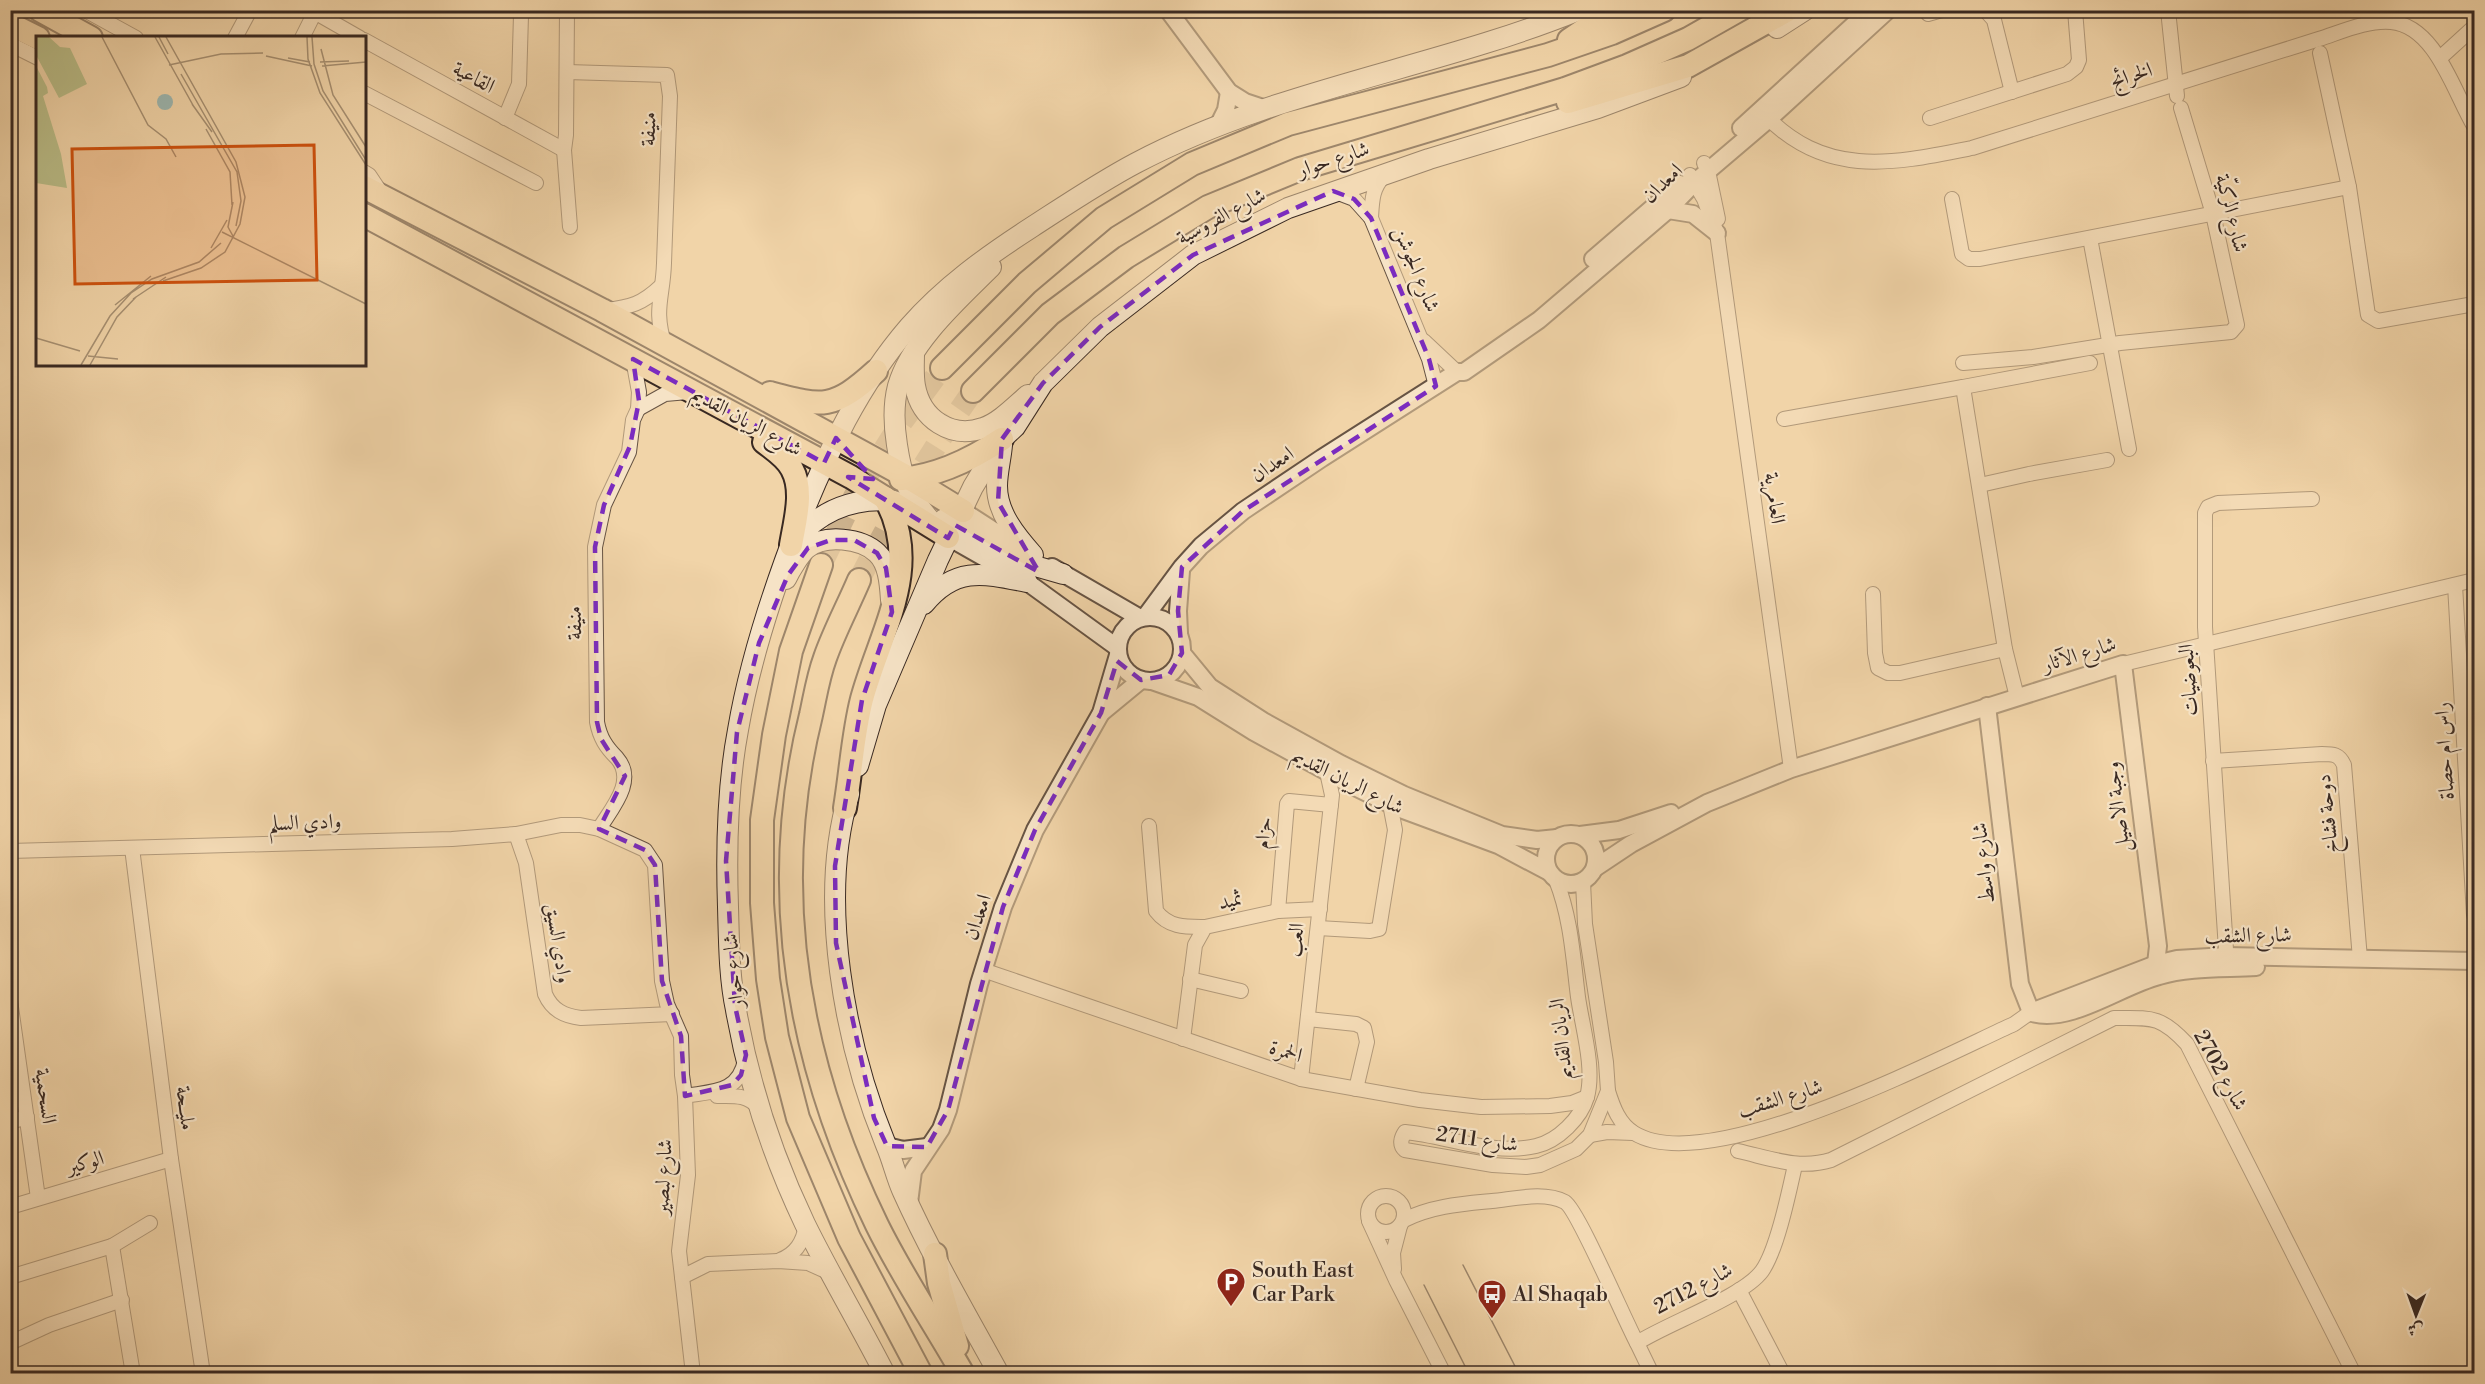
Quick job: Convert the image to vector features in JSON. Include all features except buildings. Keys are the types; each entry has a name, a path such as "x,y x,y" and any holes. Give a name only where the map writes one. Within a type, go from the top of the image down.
{"highway":[{"path":"39,10 87,36"},
{"path":"1548,55 1617,10"},
{"name":"شارع حوار","path":"942,368 1027,283 1104,218 1192,164 1288,124 1548,55 1611,33 1664,10"},
{"name":"شارع حوار","path":"973,391 1050,314 1126,257 1208,207 1300,169 1565,89 1627,66 1688,39 1739,10"},
{"path":"1478,114 1573,101 1688,66 1788,10"},
{"path":"10,24 36,37"},
{"name":"شارع الريان القديم","path":"374,192 602,310 836,438 905,478 955,525"},
{"name":"شارع الريان القديم","path":"366,216 824,463 862,478 886,500 955,525"},
{"path":"730,382 820,404 840,399 854,391 876,371"},
{"path":"718,406 784,458 793,469 797,488 797,504 791,545"},
{"path":"836,438 862,478 905,478 937,472 967,460 1002,439"},
{"path":"845,808 862,700 902,615 900,553 894,516 886,500"},
{"name":"شارع حوار","path":"821,565 791,651 774,735 762,820 762,903 768,979 777,1037 798,1118 849,1238 921,1374"},
{"path":"859,580 824,659 804,742 791,824 791,905 797,975 808,1036 828,1110 877,1225 964,1374"},
{"path":"935,1254 939,1283 964,1374"}],"main road":[{"path":"791,545 836,438 876,371 910,326 937,298 978,263 1088,189 1140,161 1218,126 1263,108 1472,49 1579,10"},
{"name":"شارع الفروسية","path":"902,615 955,525 973,487 1002,439 1015,427 1042,382 1100,327 1193,255 1288,208 1333,191 1542,127 1652,89 1735,50 1805,10"},
{"path":"917,506 905,478 895,429 895,401 902,374 914,353 938,322 1032,227"},
{"path":"914,353 915,385 924,410 939,424 953,430 984,428 1042,382"},
{"path":"1002,439 997,486 998,502 1018,538 1033,555"},
{"path":"791,545 811,523 832,510 855,502 886,500 917,506 1022,562 1063,574"},
{"path":"759,643 788,575 808,548 831,540 855,540 877,553 886,568 902,615 938,588 957,578 974,574 1027,582"},
{"name":"شارع حوار","path":"791,545 774,588 737,732 726,861 735,1006 761,1111 782,1171 806,1226 885,1374"},
{"path":"845,808 835,866 836,943 860,1066 874,1118 903,1193 999,1374"}],"street":[{"path":"84,10 132,36"},
{"path":"236,36 250,10"},
{"path":"567,10 564,150 570,227"},
{"path":"1168,10 1230,92 1245,102 1263,108"},
{"name":"امعدان","path":"1764,115 1870,10"},
{"name":"امعدان","path":"1458,372 1459,366 1535,310 1692,179 1888,10"},
{"path":"1984,10 1994,20 2012,92"},
{"path":"1930,118 2067,74 2076,67 2079,60 2075,10"},
{"path":"303,36 313,11 357,36"},
{"name":"شارع الركيّة","path":"2110,345 2231,332 2237,325 2213,214 2177,96 2169,11"},
{"path":"505,118 519,84 520,15"},
{"name":"الخرائج","path":"1764,115 1805,146 1836,158 1884,163 1972,148 2177,96 2368,24 2391,22 2415,32 2440,58 2462,105 2475,126"},
{"path":"2440,58 2475,27"},
{"name":"القاعية","path":"366,41 564,150"},
{"path":"10,44 36,57"},
{"path":"2320,52 2349,187 2368,315 2378,321 2474,304"},
{"name":"منيفة","path":"567,72 667,75 669,107 664,266 658,306 659,327 665,346"},
{"path":"1218,126 1226,110 1230,92"},
{"path":"366,94 536,183"},
{"path":"1706,167 1717,211 1717,233"},
{"name":"شارع الريان القديم","path":"366,173 369,175 374,192"},
{"name":"شارع الجوشن","path":"1371,218 1373,192 1376,184 1385,174"},
{"path":"1692,179 1704,199 1717,233"},
{"name":"امعدان","path":"1143,617 1201,546 1243,511 1458,372 1464,372 1539,320 1668,210 1692,179"},
{"path":"1952,199 1962,254 1969,259 1980,260 2349,187"},
{"name":"شارع الجوشن","path":"1333,191 1354,199 1371,218 1420,338 1436,386"},
{"path":"1668,210 1693,214 1717,233"},
{"name":"العامرية","path":"1717,233 1791,769"},
{"path":"2090,238 2129,449"},
{"path":"602,310 627,308 646,300 661,286"},
{"name":"شارع الجوشن","path":"1420,338 1458,372"},
{"path":"1963,363 2033,357 2110,345"},
{"name":"منيفة","path":"599,829 623,787 625,776 622,764 601,739 597,722 595,547 604,505 629,452 638,409 639,392 633,359"},
{"path":"1784,418 2090,363"},
{"path":"1963,387 2006,649 2017,697"},
{"path":"638,409 664,394 693,391"},
{"path":"1980,485 2107,460"},
{"name":"البعوضيات","path":"2227,962 2206,644 2205,513 2208,507 2218,502 2312,499"},
{"name":"شارع الريان القديم","path":"955,525 1033,555 1063,574 1143,617"},
{"name":"شارع الريان القديم","path":"955,525 1118,652"},
{"path":"1179,633 1161,618 1143,617 1125,628 1121,635 1118,652 1125,669 1147,681 1170,675 1180,661 1182,653 1179,633 1179,589 1182,567"},
{"name":"شارع الآثار","path":"1580,835 1619,830 1707,802 1791,769 2123,664 2475,580"},
{"name":"راس ام حصاة","path":"2455,585 2475,915"},
{"path":"1873,594 1875,653 1878,668 1888,673 1900,673 2006,649"},
{"name":"امعدان","path":"909,1203 913,1171 941,1129 948,1110 983,970 1003,907 1035,830 1101,713 1118,652"},
{"name":"شارع الريان القديم","path":"1182,653 1210,687 1263,721 1341,764 1404,795 1502,835 1536,840 1557,838"},
{"name":"وجبة الاصيل","path":"2123,664 2158,946 2156,964"},
{"name":"امعدان","path":"1101,713 1147,681"},
{"name":"شارع الريان القديم","path":"1147,681 1198,697 1254,732 1355,787 1390,804 1497,845 1552,876"},
{"name":"شارع واسط","path":"1987,706 2018,974 2031,1012"},
{"name":"دوحة فشاخ","path":"2213,761 2322,754 2335,754 2341,758 2344,765 2360,959"},
{"name":"العب","path":"1302,1079 1332,795 1327,772"},
{"path":"1331,805 1344,789 1355,787"},
{"name":"حزام","path":"1278,911 1287,804 1289,801 1295,801 1331,805"},
{"name":"شارع الآثار","path":"1595,868 1631,844 1707,802"},
{"path":"1318,928 1370,932 1379,929 1395,830 1390,804"},
{"path":"1395,830 1402,823 1419,815"},
{"name":"وادي السلم","path":"10,851 452,839 516,834 570,824 599,829 645,850 655,865 662,981 672,1014"},
{"path":"1149,826 1156,911 1162,919 1172,925 1205,927"},
{"name":"وادي السيق","path":"516,834 526,863 545,994 549,1004 568,1016 581,1018 672,1014"},
{"path":"1568,834 1580,835 1592,845 1596,852 1595,868 1582,882 1569,885 1552,876 1545,863 1546,854 1550,845 1557,838 1568,834"},
{"name":"مليــحة","path":"132,848 171,1159 203,1374"},
{"name":"الريان القديم","path":"1405,1132 1502,1148 1538,1146 1559,1135 1569,1126 1587,1097 1589,1070 1569,923 1552,876"},
{"name":"الريان القديم","path":"1582,882 1585,924 1606,1062 1608,1091 1590,1135"},
{"name":"ثميد","path":"1183,1040 1195,945 1205,927 1278,911 1320,909"},
{"path":"2158,946 2177,959"},
{"name":"شارع الشقب","path":"1590,1135 1607,1132 1633,1133 1663,1142 1702,1143 1787,1121 1820,1111 1860,1094 2014,1024 2031,1012 2156,964 2177,959 2267,966 2475,971"},
{"name":"شارع الشقب","path":"2031,1012 2053,1016 2158,976 2227,962 2360,959 2475,961"},
{"name":"الحمرة","path":"983,970 1302,1079 1481,1107 1550,1106 1572,1103 1587,1097"},
{"path":"1190,979 1241,991"},
{"name":"السحمية","path":"10,1000 14,1046 38,1198"},
{"name":"شارع لبصير","path":"672,1014 681,1036 685,1096 688,1175 679,1251 693,1374"},
{"name":"شارع 2702","path":"1738,1151 1795,1165 1819,1164 2114,1018 2153,1018 2172,1028 2187,1044 2354,1374"},
{"path":"1308,1019 1356,1024 1364,1028 1368,1042 1356,1089"},
{"path":"685,1096 726,1088 737,1080 746,1054"},
{"path":"1608,1091 1614,1110 1633,1133"},
{"path":"703,1093 714,1096 743,1096 754,1102 761,1111"},
{"path":"10,1122 27,1117"},
{"name":"شارع 2711","path":"1405,1132 1401,1140 1405,1150 1493,1165 1526,1167 1540,1165 1576,1149 1590,1135"},
{"path":"886,1146 903,1150 927,1147"},
{"name":"الوكير","path":"10,1207 171,1159"},
{"name":"شارع 2712","path":"1637,1343 1738,1290 1757,1276 1766,1263 1786,1204 1795,1165"},
{"path":"1444,1374 1369,1221 1368,1208 1377,1197 1391,1196 1435,1207 1527,1197 1544,1197 1566,1202 1579,1222 1652,1374"},
{"path":"1396,1280 1393,1253 1404,1212 1397,1199"},
{"path":"1369,1221 1380,1231 1394,1230 1402,1223 1435,1207"},
{"path":"10,1277 112,1246 150,1223"},
{"path":"778,1261 797,1249 806,1226"},
{"path":"112,1246 133,1374"},
{"path":"682,1277 708,1264 778,1261 808,1263 830,1273"},
{"path":"1738,1290 1783,1374"},
{"path":"10,1343 49,1325 122,1300"}],"highlighted area":[{"path":"1333,191 1354,199 1371,218 1429,359 1436,386 1243,511 1182,567 1178,611 1182,653 1169,675 1141,680 1117,661 1101,713 1035,830 1003,907 948,1110 927,1147 887,1146 874,1118 836,943 835,866 862,700 892,612 886,568 877,553 854,540 831,540 808,548 788,575 759,643 737,732 726,861 735,1006 746,1055 741,1075 732,1085 685,1096 681,1036 662,981 655,865 645,850 599,829 625,776 601,739 597,722 595,547 604,505 630,446 639,401 633,359 824,463 836,438 873,479 848,477 948,538 955,525 1039,572 998,502 1002,439 1043,383 1100,327 1193,255"}],"tunnel":[{"path":"821,565 855,495 899,426 942,368"},
{"path":"859,580 913,484 973,391"}],"tram line":[{"path":"1463,1265 1519,1374"},
{"path":"1424,1285 1469,1374"}],"place":[{"name":"South East Car Park","path":"1231,1308"},
{"name":"Al Shaqab","path":"1492,1320"}]}
